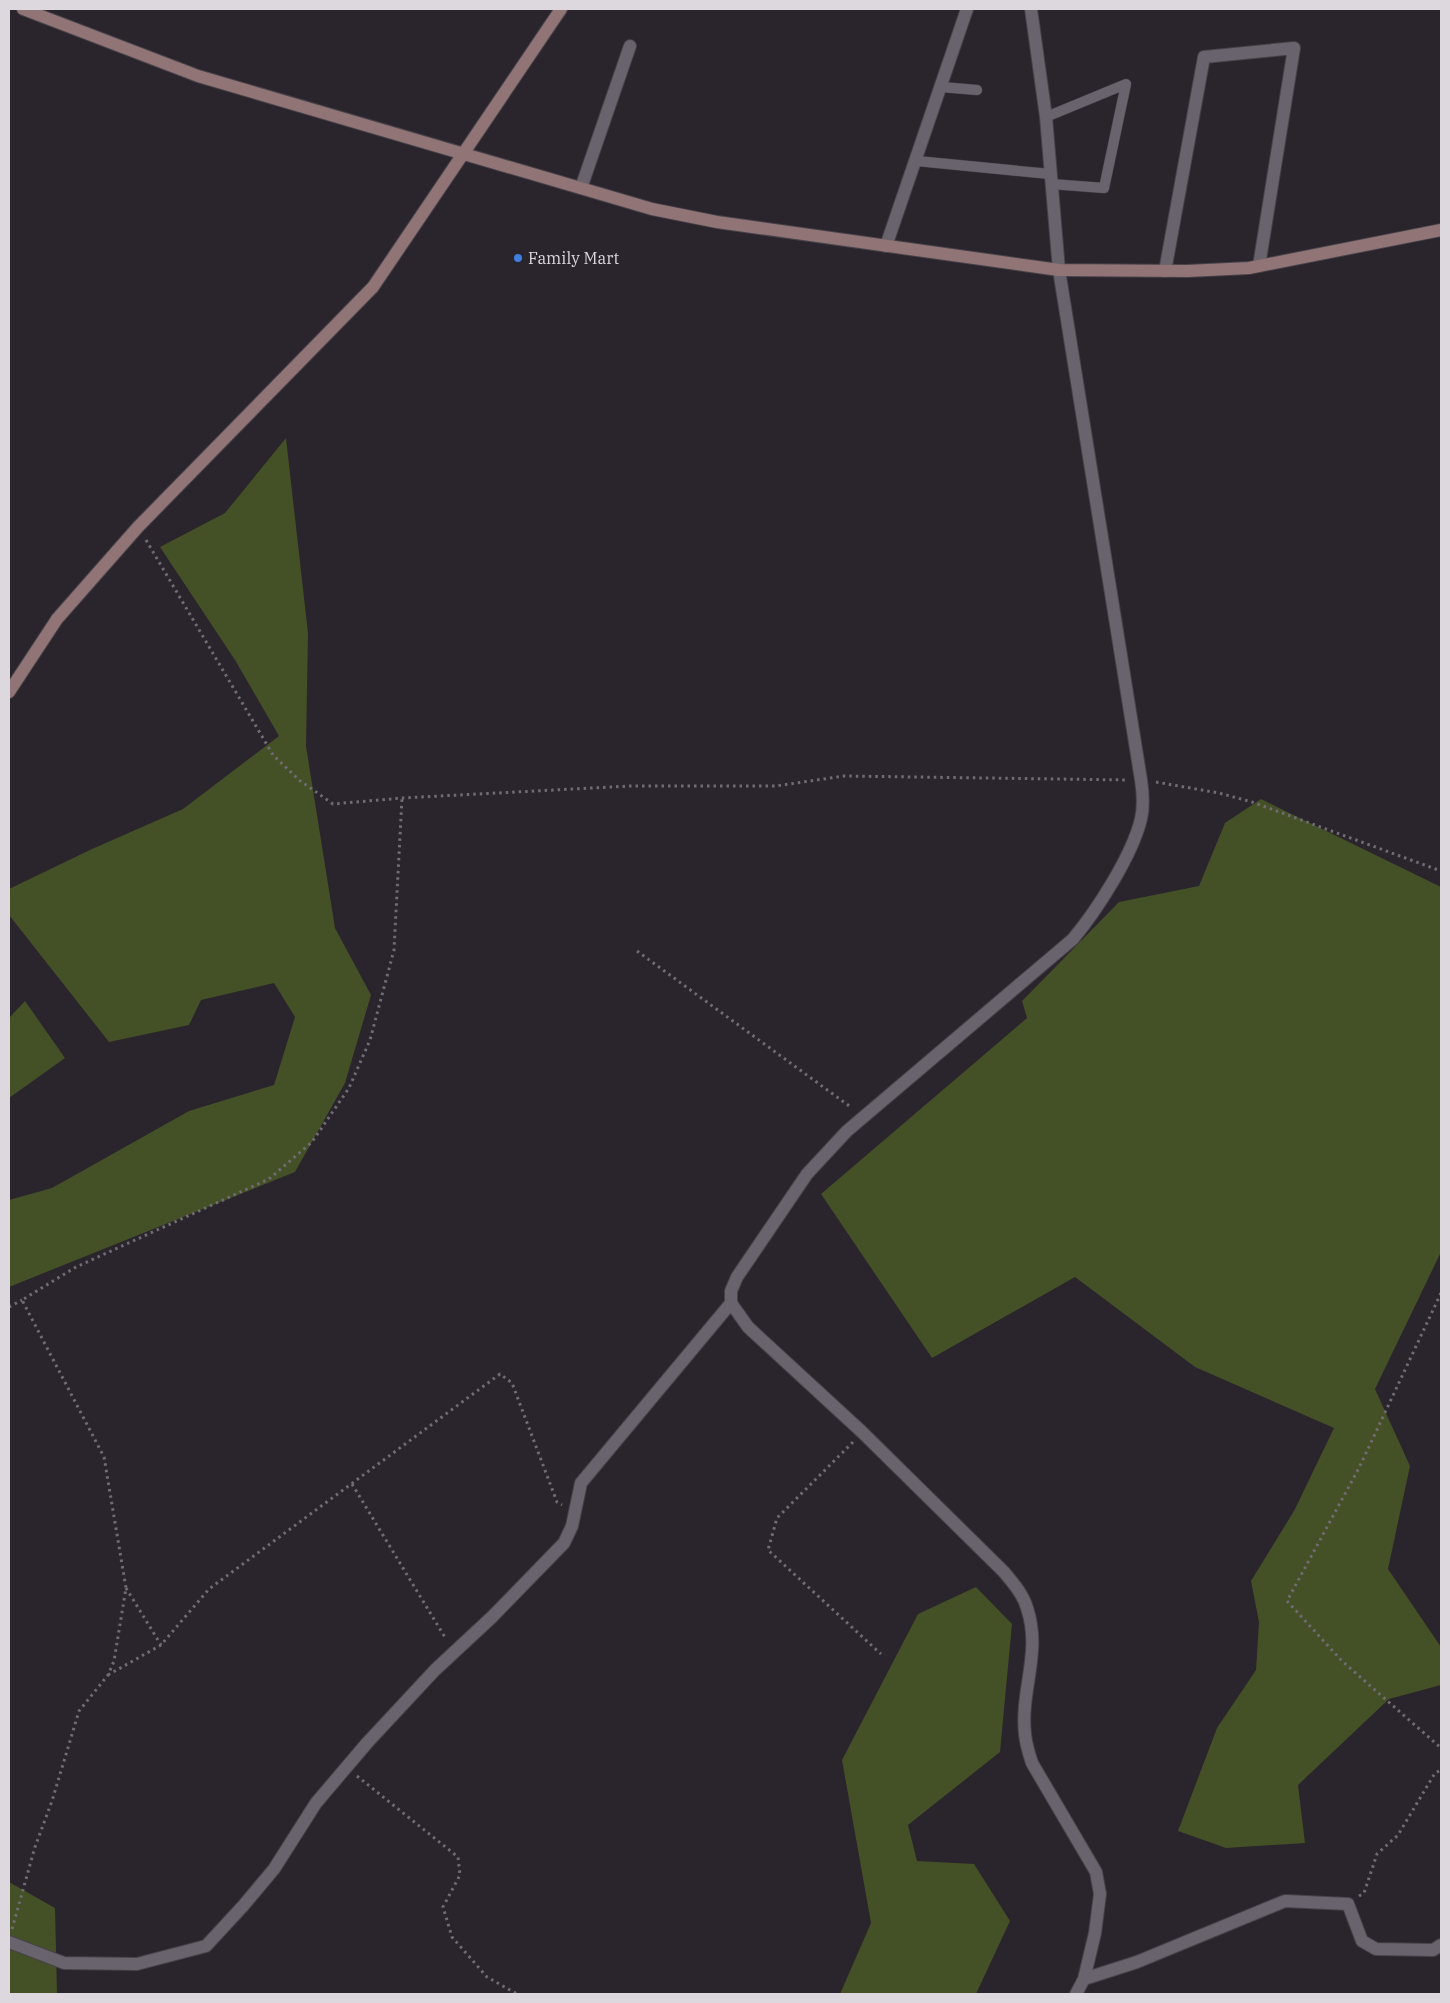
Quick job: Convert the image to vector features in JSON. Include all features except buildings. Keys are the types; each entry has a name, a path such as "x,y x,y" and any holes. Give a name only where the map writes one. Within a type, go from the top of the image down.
{"street":[{"path":"9,692 57,618 138,527 373,287 561,9"},
{"path":"886,246 917,161 967,9"},
{"path":"1031,9 1046,117 1059,270 1142,780 1141,818 1109,888 1082,929 1073,939 847,1131 807,1174 737,1277 731,1291 731,1304 748,1327 862,1432 1004,1572 1019,1590 1027,1607 1032,1629 1033,1652 1024,1732 1027,1749 1032,1763 1096,1872 1100,1894 1096,1933 1084,1979 1076,1994"},
{"path":"28,10 198,76 652,209 718,222 1059,270 1166,271 1259,266 1441,230"},
{"path":"581,188 630,46"},
{"path":"1166,271 1204,57 1294,48 1259,266"},
{"path":"10,1936 64,1963 137,1964 206,1946 244,1906 274,1869 316,1803 346,1768 436,1670 564,1543 572,1526 580,1483 731,1304"},
{"path":"1084,1979 1137,1962 1285,1901 1348,1904 1362,1941 1376,1949 1432,1950 1441,1945"}],"lane":[{"path":"917,161 1104,188 1126,84 1046,117"},
{"path":"941,88 976,90"}],"path":[{"path":"138,527 273,756 299,780 333,804 402,798 630,786 776,786 844,776 1142,780 1219,793 1252,802 1441,871"},
{"path":"9,1307 76,1267 270,1179 312,1142 349,1088 370,1040 394,950 402,798"},
{"path":"637,952 863,1116"},
{"path":"1441,1293 1359,1468 1286,1601 1342,1661 1441,1748"},
{"path":"10,1936 35,1847 52,1801 79,1712 108,1675 114,1661 126,1588 104,1457 22,1300"},
{"path":"108,1675 161,1645 209,1589 500,1374 512,1383 557,1502 574,1514"},
{"path":"862,1432 777,1518 768,1550 880,1654"},
{"path":"352,1484 454,1653"},
{"path":"126,1588 161,1645"},
{"path":"346,1768 458,1857 460,1876 443,1907 452,1937 487,1977 517,1994"},
{"path":"1348,1904 1364,1893 1377,1854 1398,1835 1435,1773 1441,1770"}],"green space":[{"path":"286,438 308,633 306,746 335,928 371,995 345,1083 295,1172 9,1287 9,1200 52,1188 189,1111 274,1085 295,1017 274,983 201,1000 189,1025 109,1042 9,915 9,889 92,849 183,809 279,736 235,660 160,547 225,513"},
{"path":"1261,799 1441,887 1441,1252 1375,1389 1410,1466 1388,1569 1441,1647 1441,1685 1389,1699 1298,1785 1305,1843 1226,1848 1178,1831 1217,1728 1256,1670 1259,1622 1251,1581 1294,1511 1334,1428 1195,1367 1075,1277 932,1358 821,1194 1027,1018 1022,1001 1119,902 1199,886 1225,823"},
{"path":"25,1001 65,1058 9,1098 9,1018"},
{"path":"976,1587 1012,1624 1000,1752 908,1825 917,1861 974,1864 1010,1921 976,1994 840,1994 871,1923 842,1760 918,1614"},
{"path":"9,1882 55,1908 57,1994 9,1994"}],"place":[{"name":"Family Mart","path":"518,258"}]}
